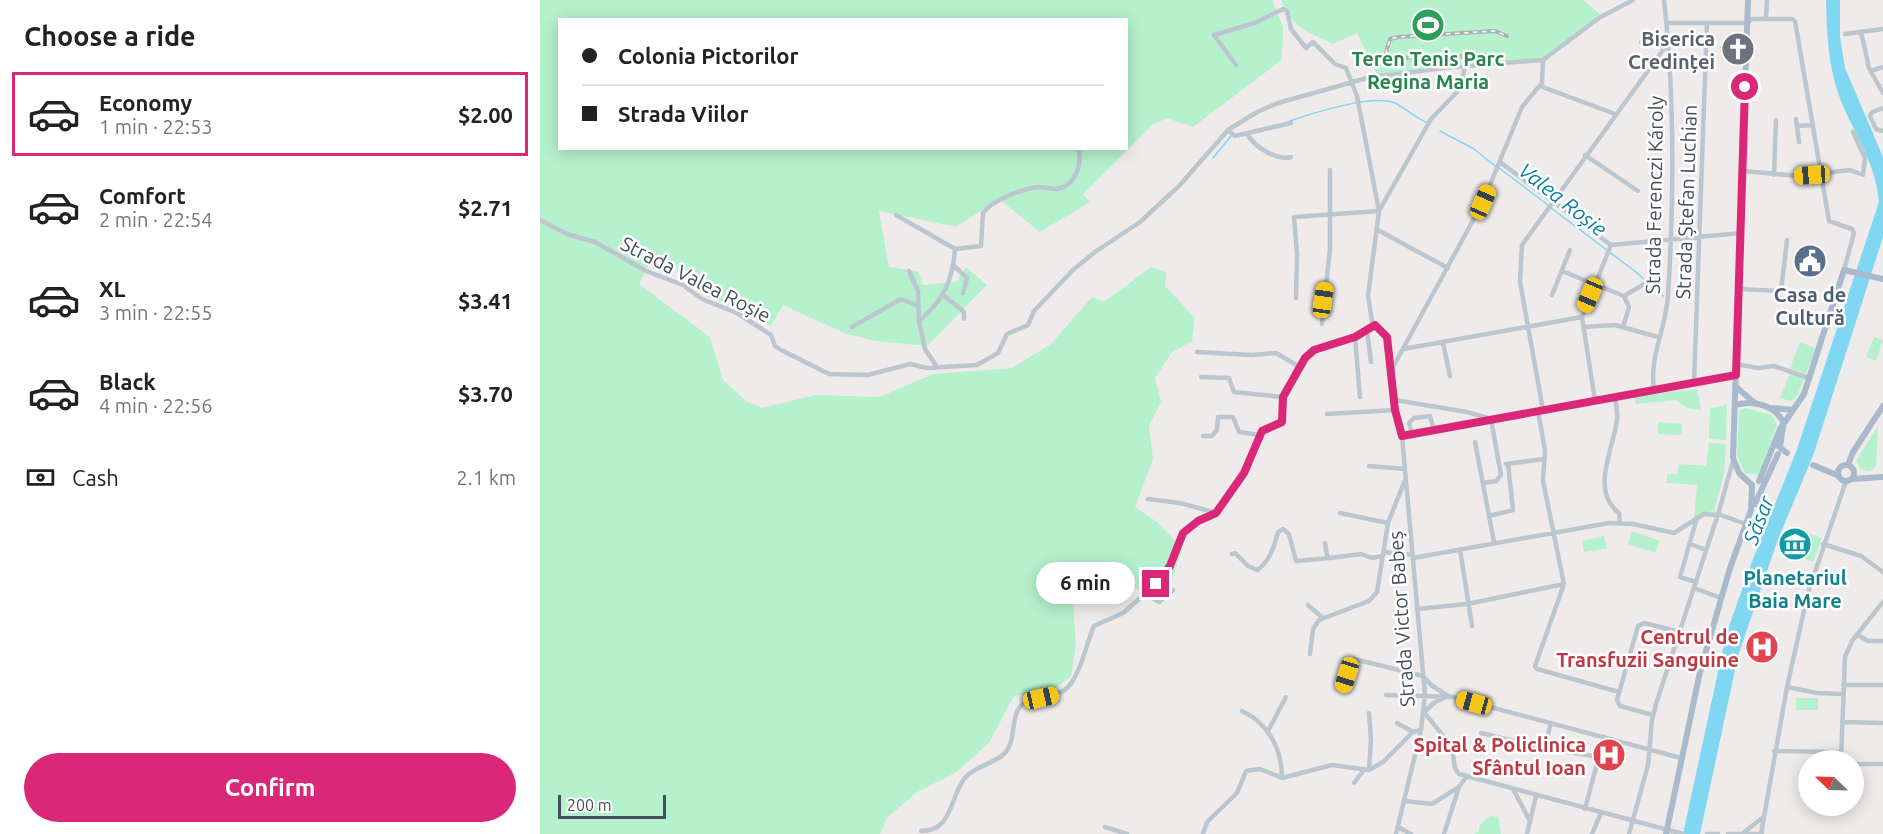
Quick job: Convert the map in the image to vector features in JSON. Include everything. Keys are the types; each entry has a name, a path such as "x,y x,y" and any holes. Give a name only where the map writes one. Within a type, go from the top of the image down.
{"main road":[{"path":"1748,0 1733,458 1739,473 1756,484"},
{"path":"1751,510 1780,451 1784,423 1800,401 1810,378 1844,270 1883,279"},
{"path":"1736,387 1756,404"},
{"path":"1736,405 1756,404 1793,410"},
{"path":"1849,480 1848,467 1853,452 1883,406"},
{"path":"1770,407 1784,423"},
{"path":"1735,441 1739,469 1756,484 1757,501"},
{"path":"1667,832 1681,758 1721,598 1751,510 1756,484 1780,451"},
{"path":"1813,465 1849,480 1883,477"},
{"path":"1839,476 1848,467"},
{"path":"1825,470 1848,467 1865,477"}],"street":[{"path":"1392,368 1483,202 1522,107 1540,86 1544,75 1543,60 1599,18 1633,0"},
{"name":"Strada Ferenczi Károly","path":"1654,390 1651,371 1668,299 1671,240 1671,93 1664,0"},
{"path":"1766,18 1767,0"},
{"path":"1236,65 1214,35 1255,23 1285,9 1291,29 1305,48 1313,42 1335,63 1346,68 1353,82 1359,104 1379,211"},
{"path":"1666,22 1746,23 1766,18 1795,21 1829,221 1852,229 1854,233 1844,270"},
{"name":"Strada Ștefan Luchian","path":"1694,382 1707,23"},
{"path":"1845,34 1883,29"},
{"path":"1861,32 1871,71 1883,93"},
{"path":"1619,692 1537,669 1535,663 1564,584 1545,487 1541,410 1520,282 1521,251 1528,234 1666,45 1650,40 1641,42"},
{"name":"Strada Valea Roșie","path":"540,220 567,234 595,242 639,267 690,289 702,299 737,313 771,335 775,346 821,371 834,375 868,375 910,364 937,367 977,365 997,354 1007,334 1028,325 1034,311 1074,269 1156,208 1228,130 1272,105 1353,82 1401,73 1543,60"},
{"path":"1379,211 1428,124 1460,89 1465,66"},
{"path":"1871,71 1883,67"},
{"path":"1540,86 1615,114"},
{"path":"1883,108 1872,112 1870,116 1876,129 1883,130"},
{"path":"1796,119 1799,142"},
{"path":"1774,175 1776,120"},
{"path":"1228,130 1233,136 1248,135 1291,123"},
{"path":"1797,126 1813,125"},
{"path":"1743,171 1774,175 1853,170 1863,176 1865,158 1853,132"},
{"path":"1248,135 1256,146 1283,159 1292,157"},
{"path":"896,214 955,249 981,246 983,213 994,203 1030,189 1057,189 1068,184 1078,167 1078,150"},
{"path":"1585,155 1638,191"},
{"path":"1499,166 1609,250 1671,240 1741,233"},
{"path":"1322,324 1330,249 1330,171"},
{"path":"1296,298 1294,217 1379,211"},
{"name":"Strada Victor Babeș","path":"1379,211 1368,296 1375,325 1385,333 1392,368 1395,410 1402,436 1425,695 1421,730 1396,834"},
{"path":"1377,228 1448,268"},
{"path":"1739,288 1781,291 1787,240"},
{"path":"919,321 943,295 954,266 955,249"},
{"path":"1552,295 1570,250"},
{"path":"1595,400 1582,317 1609,250"},
{"path":"954,266 967,278 963,293"},
{"path":"909,271 916,284 919,321 925,349 937,367"},
{"path":"1562,271 1624,296 1629,307 1623,327"},
{"path":"1624,296 1646,284"},
{"path":"943,295 966,314 964,319"},
{"path":"852,327 901,299 919,306"},
{"path":"1403,349 1582,317"},
{"path":"921,831 939,826 948,816 962,781 971,772 1005,753 1013,737 1016,712 1029,699 1055,695 1066,689 1076,675 1094,626 1123,613 1146,594 1168,571 1183,533 1198,521 1216,513 1244,473 1264,429 1283,420 1283,397 1298,366 1314,350 1355,337 1375,325"},
{"path":"1584,327 1609,325 1658,337"},
{"path":"1367,330 1371,362"},
{"path":"1355,337 1360,397"},
{"path":"1443,343 1449,376"},
{"path":"1197,352 1252,356 1276,353 1298,366"},
{"path":"1736,364 1758,368 1774,366 1810,378"},
{"path":"1402,436 1736,375"},
{"path":"1201,376 1229,378 1234,392 1283,397"},
{"path":"1615,397 1617,420 1608,457 1605,491 1608,504 1619,513 1620,522"},
{"path":"1395,400 1467,412 1491,420"},
{"path":"1327,414 1395,410"},
{"path":"1412,434 1409,423 1414,418 1430,416 1434,430"},
{"path":"1203,436 1212,436 1216,430 1218,417 1233,417 1239,432 1260,435"},
{"path":"1483,483 1500,478 1500,465 1491,420"},
{"path":"1475,442 1494,542"},
{"path":"1629,834 1651,750 1653,716 1718,514 1733,458"},
{"path":"1500,465 1544,459"},
{"path":"1489,516 1513,510 1508,464"},
{"path":"1369,466 1405,470"},
{"path":"1729,478 1739,473"},
{"path":"1310,654 1313,629 1323,618 1374,598 1379,586 1388,523 1406,478"},
{"path":"1728,834 1761,834 1774,751 1810,584 1823,544 1849,480"},
{"path":"1148,499 1180,503 1216,513"},
{"path":"1340,513 1388,523"},
{"path":"1232,554 1235,553 1248,566 1257,570 1263,567 1273,549 1278,532 1282,530 1289,534 1296,561 1361,554 1372,558 1383,554 1413,556 1554,531 1620,522 1674,533 1707,513 1718,514 1746,524"},
{"path":"1696,582 1680,577 1697,518"},
{"path":"1325,543 1327,555 1330,558"},
{"path":"1690,544 1706,550"},
{"path":"1823,544 1861,555 1883,572"},
{"path":"1460,549 1472,626"},
{"path":"1417,609 1467,604 1564,584"},
{"path":"1694,588 1721,598"},
{"path":"1146,594 1159,602 1173,590"},
{"path":"1841,750 1842,685 1846,653 1883,602"},
{"path":"1308,605 1323,618"},
{"path":"1653,716 1620,706 1617,700 1638,626 1644,623 1680,632"},
{"path":"1858,634 1868,641 1883,641"},
{"path":"1343,690 1354,659 1423,676 1431,685 1448,696"},
{"path":"1842,685 1883,685"},
{"path":"1787,687 1817,693 1842,694"},
{"path":"1386,695 1448,696 1681,758"},
{"path":"1448,696 1435,702 1424,712 1448,743 1456,771 1536,796 1667,832 1683,834"},
{"path":"1268,731 1286,697"},
{"path":"1242,711 1256,717 1268,731 1281,762 1282,778"},
{"path":"1367,770 1371,739 1369,713"},
{"path":"1842,722 1883,723"},
{"path":"1397,723 1413,732"},
{"path":"1544,748 1551,723"},
{"path":"1354,783 1367,770 1383,762 1413,732 1421,730"},
{"path":"1481,733 1544,748 1599,757"},
{"path":"1585,809 1604,737"},
{"path":"1774,751 1798,751"},
{"path":"1864,764 1883,764"},
{"path":"1203,834 1207,822 1237,793 1246,771 1260,769 1282,778 1332,765 1350,765 1367,770"},
{"path":"1444,834 1459,787 1467,776"},
{"path":"1405,801 1429,805 1459,787"},
{"path":"1512,788 1530,821"},
{"path":"1527,834 1536,796"},
{"path":"1592,834 1601,813"},
{"path":"1742,834 1756,826 1763,816"},
{"path":"1105,827 1127,834"},
{"path":"1398,827 1411,834"},
{"path":"1707,834 1718,834"}],"green space":[{"path":"540,0 1272,0 1283,27 1282,60 1193,127 1167,118 1152,125 1128,149 1128,18 558,18 558,150 1127,150 1083,194 1090,202 1040,232 999,199 956,227 879,211 889,267 918,271 923,285 956,282 966,267 987,285 927,346 875,341 844,333 783,305 771,326 707,296 712,286 653,257 639,284 710,337 723,380 746,401 762,408 815,395 880,397 933,374 1012,368 1051,344 1092,297 1104,302 1151,267 1166,272 1165,286 1195,318 1192,341 1172,352 1155,378 1161,402 1149,426 1153,459 1135,507 1157,522 1183,548 1170,585 1147,593 1085,565 1073,601 1076,645 1071,676 1051,691 1014,696 989,743 955,773 917,792 887,818 880,834 540,834"},
{"path":"1281,0 1583,0 1602,16 1541,59 1465,64 1377,75 1357,33 1333,44 1308,32 1296,23"},
{"path":"1874,337 1883,340 1876,361 1866,357"},
{"path":"1800,342 1816,348 1806,374 1790,368"},
{"path":"1790,373 1804,379 1797,396 1791,401 1780,398"},
{"path":"1697,389 1701,410 1687,408 1676,400 1636,404 1634,396"},
{"path":"1727,405 1726,440 1709,439 1710,408"},
{"path":"1746,408 1772,415 1777,425 1759,475 1745,473 1737,456 1739,411"},
{"path":"1658,422 1682,424 1682,435 1658,434"},
{"path":"1878,426 1876,466 1870,471 1862,470 1856,461"},
{"path":"1709,443 1726,444 1724,474 1714,511 1704,513 1694,519 1697,485 1667,483 1667,474 1677,474 1679,464 1706,466"},
{"path":"1632,531 1660,541 1655,553 1628,544"},
{"path":"1808,533 1822,538 1813,562 1800,557"},
{"path":"1604,536 1607,549 1584,552 1582,541"},
{"path":"1796,698 1818,698 1818,710 1796,710"},
{"path":"1490,816 1498,817 1501,834 1474,834 1479,831 1479,826"}],"water":[{"path":"1826,0 1840,0 1840,37 1845,68 1883,157 1883,237 1814,453 1777,542 1738,656 1700,834 1683,834 1726,635 1751,564 1796,452 1879,202 1874,175 1841,101 1833,76"}],"waterway":[{"name":"Valea Roșie","path":"1290,121 1342,106 1385,101 1395,103 1427,123"},
{"name":"Valea Roșie","path":"1440,131 1474,149 1495,166"},
{"name":"Valea Roșie","path":"1213,158 1231,136"},
{"name":"Valea Roșie","path":"1499,168 1548,205"},
{"name":"Valea Roșie","path":"1551,208 1636,272 1663,296"}],"railway":[{"path":"1494,55 1394,58 1386,52 1390,39 1398,37 1495,31 1507,36"}],"place":[{"name":"Teren Tenis Parc Regina Maria","path":"1428,25"},
{"name":"Biserica Credinței","path":"1738,49"},
{"name":"Casa de Cultură","path":"1810,261"},
{"name":"Planetariul Baia Mare","path":"1795,544"},
{"name":"Centrul de Transfuzii Sanguine","path":"1762,647"},
{"name":"Spital & Policlinica Sfântul Ioan","path":"1609,755"}],"route":[{"path":"1156,584 1168,571 1183,533 1198,521 1214,515 1244,473 1262,431 1282,422 1283,397 1298,366 1314,350 1355,337 1375,325 1387,337 1395,410 1402,436 1736,375 1745,87"}],"water label":[{"name":"Săsar","path":"1758,520"}]}
